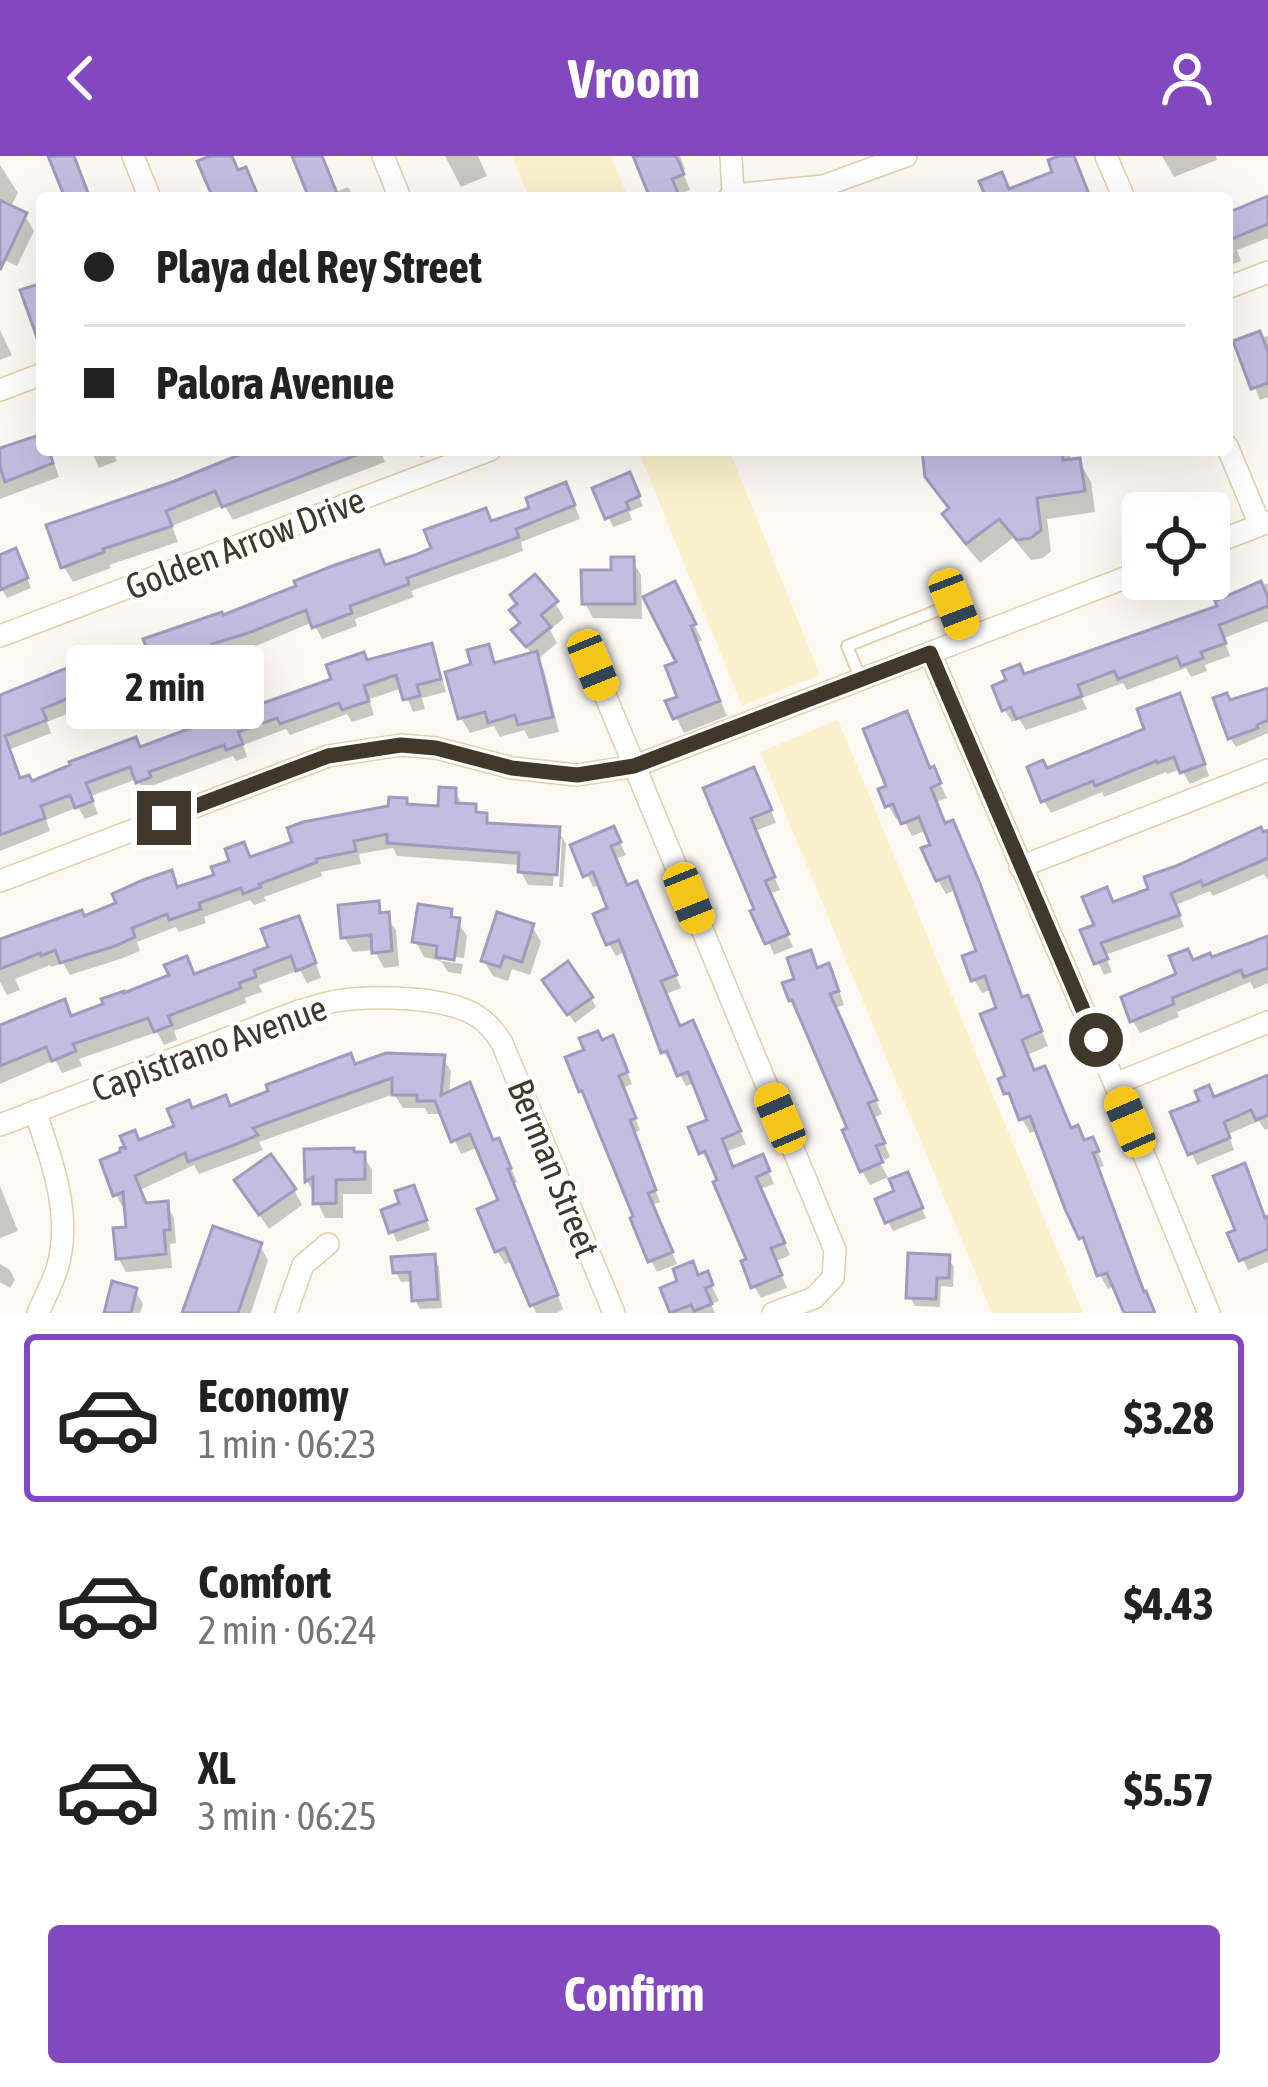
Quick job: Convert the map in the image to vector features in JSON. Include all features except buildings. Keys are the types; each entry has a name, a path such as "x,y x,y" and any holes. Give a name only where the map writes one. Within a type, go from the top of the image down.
{"street":[{"path":"133,156 148,192"},
{"path":"383,156 398,192"},
{"path":"731,156 731,192"},
{"path":"768,192 823,186 906,156"},
{"path":"1106,156 1121,192"},
{"path":"1233,286 1268,272"},
{"path":"0,390 36,376"},
{"name":"Golden Arrow Drive","path":"0,636 474,456"},
{"path":"1230,537 1264,523 1232,456"},
{"path":"0,881 328,756 401,745 436,748 512,768 577,775 634,766 1122,579"},
{"path":"930,653 1209,1313"},
{"path":"593,665 835,1250 833,1278 814,1298 773,1313"},
{"path":"1020,867 1268,770"},
{"name":"Capistrano Avenue","path":"0,1125 337,1000 387,998 442,1004 472,1012 490,1025"},
{"path":"1114,1084 1268,1022"},
{"name":"Berman Street","path":"490,1025 502,1043 614,1313"},
{"path":"35,1111 56,1169 63,1234 57,1268 38,1313"},
{"path":"286,1313 303,1265 328,1244"}],"lane":[{"path":"861,680 847,646 934,611 954,604 968,639"}],"sand":[{"path":"512,156 611,156 626,192 527,192"},
{"path":"640,456 731,456 820,675 742,706"},
{"path":"838,720 1083,1313 992,1313 760,752"}],"route":[{"path":"164,818 328,756 401,745 436,748 512,768 577,775 634,766 930,653 1096,1040"}]}
